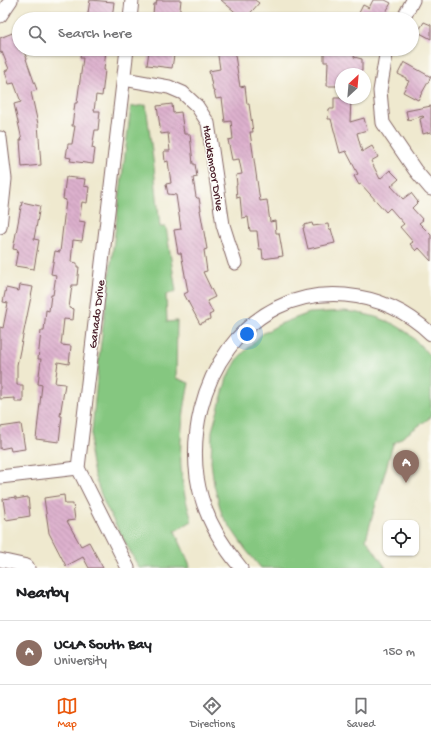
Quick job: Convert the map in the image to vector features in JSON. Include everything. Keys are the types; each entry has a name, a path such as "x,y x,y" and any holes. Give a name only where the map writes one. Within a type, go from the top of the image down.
{"street":[{"path":"0,16 11,0"},
{"path":"131,12 132,0"},
{"path":"407,12 413,0"},
{"name":"Ganado Drive","path":"78,468 126,56"},
{"path":"386,56 380,91 383,123 415,170 431,189"},
{"name":"Hawksmoor Drive","path":"124,79 169,87 183,93 197,106 208,123 223,225 235,264"},
{"path":"0,138 5,179 0,227"},
{"path":"241,568 218,537 209,519 200,492 195,457 199,415 204,395 216,369 235,340 250,325 269,312 297,300 334,294 358,296 380,302 401,311 420,324 431,334"},
{"path":"0,477 78,468 128,568"},
{"path":"0,560 27,566 28,568"}],"green space":[{"path":"146,105 160,227 166,227 176,291 166,295 167,322 177,321 176,378 189,383 182,423 181,463 184,491 192,521 175,531 190,568 139,568 105,505 94,475 90,453 99,358 131,107"},
{"path":"345,311 379,318 394,324 409,334 431,357 431,417 393,444 366,539 386,568 261,568 246,550 222,515 214,485 211,462 212,431 227,378 239,357 262,334 280,324 309,313"}],"building":[{"path":"90,0 114,2 113,12 88,12"},
{"path":"157,0 181,0 180,12 153,12 154,4 156,4"},
{"path":"221,0 255,0 259,3 251,12 235,12"},
{"path":"373,0 385,0 391,3 386,12 360,12 363,5 369,8"},
{"path":"424,22 431,25 431,39 419,33"},
{"path":"12,33 12,56 26,56 27,59 37,90 31,92 38,124 41,165 22,167 20,140 22,140 14,104 21,102 14,83 9,84 5,71 9,69 2,52 0,53 0,38"},
{"path":"80,56 105,56 102,96 96,95 94,111 100,111 98,130 95,130 92,148 95,149 93,164 70,161 71,158 66,157 68,144 72,144 75,126 72,126 75,103 77,103 83,58 80,58"},
{"path":"148,56 174,56 172,68 147,65"},
{"path":"218,56 235,56 240,87 245,86 247,104 249,104 253,132 250,132 260,201 267,200 270,222 275,221 276,233 279,233 283,256 263,259 262,249 259,249 257,231 250,231 248,217 242,218 240,197 237,198 236,175 242,174 239,159 232,160 228,140 233,139 231,121 225,122 222,98 216,99 209,71 220,69"},
{"path":"324,56 354,56 362,59 362,68 335,68 335,86 327,86 328,62 324,62"},
{"path":"404,62 431,77 418,100 403,92 409,81 398,74"},
{"path":"335,98 335,104 351,104 350,122 364,118 367,130 357,133 362,152 372,146 378,157 371,161 380,179 390,170 399,179 391,186 403,199 411,193 418,202 412,208 423,220 419,223 431,235 431,261 419,248 416,251 410,244 413,242 400,227 404,224 390,208 386,212 361,184 359,185 354,176 358,174 346,151 340,153 331,119 328,119 329,109 334,109"},
{"path":"172,104 173,113 181,112 184,134 190,134 193,164 195,164 197,177 193,178 196,197 199,198 207,249 204,250 207,271 203,272 215,297 207,301 213,313 209,315 210,319 200,324 184,294 188,292 181,253 178,253 174,230 181,229 176,195 168,194 166,184 171,183 168,161 165,162 164,151 170,151 168,133 161,134 157,106"},
{"path":"431,106 431,134 430,132 423,134 420,119 424,117 408,120 406,111"},
{"path":"66,177 85,179 84,186 89,187 87,203 82,202 79,221 85,222 82,241 73,240 71,262 77,263 77,267 79,267 77,285 72,285 69,308 74,309 73,320 64,319 61,345 71,346 69,364 58,362 55,383 65,384 60,416 62,416 59,442 36,439 42,385 38,384 41,359 38,359 41,331 44,331 46,310 49,311 51,295 53,295 56,275 51,274 55,251 60,252 66,200 63,199"},
{"path":"22,202 40,206 34,239 39,240 34,269 15,266 18,250 13,249"},
{"path":"312,223 313,226 328,224 335,243 308,249 303,228 304,225"},
{"path":"20,285 33,287 17,365 17,385 23,385 23,402 15,402 15,398 0,399 0,327 3,328 8,303 3,302 6,288 19,291"},
{"path":"21,424 25,449 11,451 10,447 0,449 0,427"},
{"path":"64,495 65,504 73,504 75,520 67,521 81,546 89,542 103,568 89,568 83,557 66,566 49,533 44,498"},
{"path":"16,497 16,499 28,497 30,516 6,520 3,499"}],"place":[{"name":"UCLA South Bay","path":"406,483"}]}
